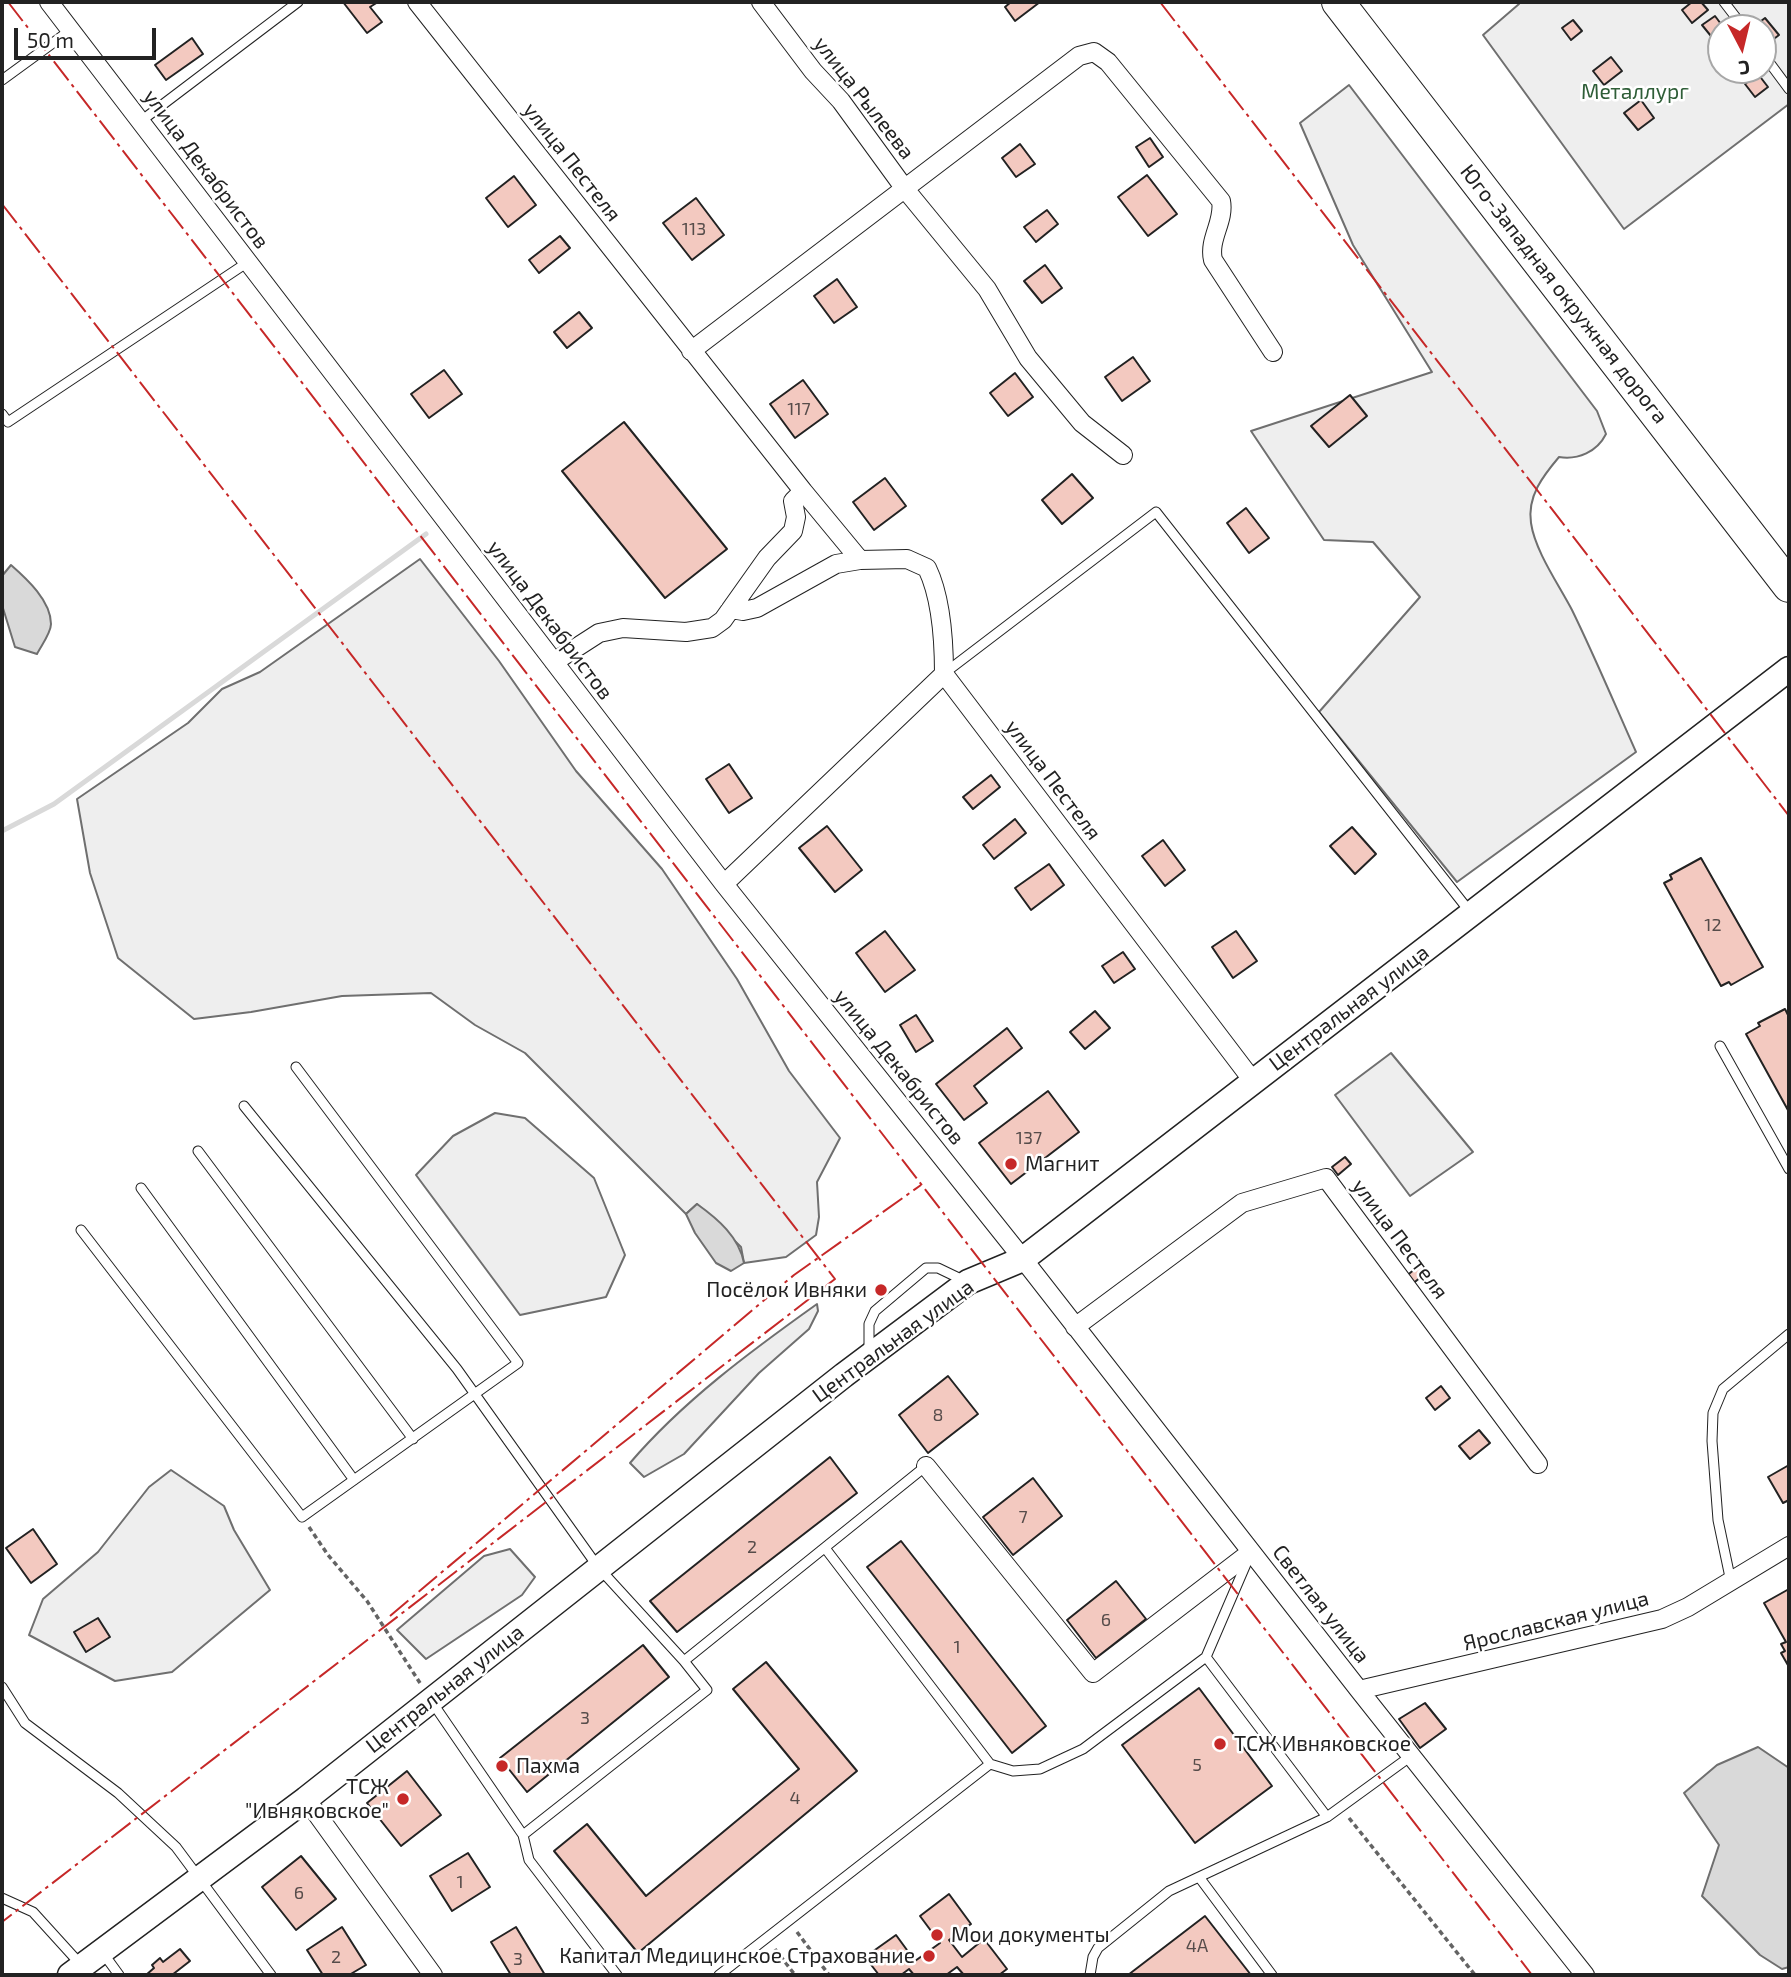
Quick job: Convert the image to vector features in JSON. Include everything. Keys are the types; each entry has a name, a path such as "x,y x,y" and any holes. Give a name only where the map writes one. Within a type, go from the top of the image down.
{"highway":[{"name":"Юго-Западная окружная дорога","path":"1339,2 1789,586"}],"street":[{"name":"улица Декабристов","path":"49,2 724,884 1023,1259"},
{"name":"улица Пестеля","path":"417,2 691,351 860,560"},
{"name":"улица Рылеева","path":"761,2 813,71 841,101 905,189 987,289 1028,358 1083,423 1123,455"},
{"path":"691,351 1079,56 1094,52 1108,62 1221,201 1221,216 1212,244 1213,260 1273,352"},
{"path":"554,662 599,633 623,628 686,632 712,628 723,620 767,558 793,531 796,517 793,501 803,491"},
{"path":"724,884 944,674 944,654 933,580 927,568 907,559 860,560 836,564 757,608 743,611 731,608"},
{"name":"Центральная улица","path":"85,1964 306,1799 598,1567 869,1357 968,1282 1023,1259 1789,669"},
{"name":"улица Пестеля","path":"944,674 1252,1081"},
{"name":"улица Пестеля","path":"1075,1327 1242,1203 1326,1178 1538,1464"},
{"name":"Светлая улица","path":"1023,1259 1585,1975"},
{"path":"926,1466 1093,1673 1251,1552"},
{"name":"Ярославская улица","path":"1359,1690 1662,1619 1731,1582 1789,1546"},
{"path":"306,1799 433,1975"}],"lane":[{"path":"141,121 298,2"},
{"path":"2,80 72,29"},
{"path":"1777,73 1789,89"},
{"path":"2,414 8,422 248,262"},
{"path":"944,674 1156,512 1472,914"},
{"path":"1720,1046 1789,1169"},
{"path":"81,1230 302,1517 517,1363 296,1067"},
{"path":"244,1105 476,1394 598,1567 707,1690 523,1835"},
{"path":"198,1151 413,1439"},
{"path":"141,1188 355,1480"},
{"path":"869,1357 869,1324 876,1311 926,1269 938,1268 968,1282"},
{"path":"1731,1582 1718,1520 1713,1413 1723,1389 1789,1334"},
{"path":"684,1661 926,1466"},
{"path":"825,1548 990,1764 1013,1771 1040,1769 1083,1749 1206,1657 1251,1552"},
{"path":"1206,1657 1327,1817"},
{"path":"2,1687 25,1723 117,1793 176,1847 271,1975"},
{"path":"430,1701 523,1835 529,1860 617,1975"},
{"path":"1090,1975 1093,1957 1098,1948 1169,1891 1327,1817 1411,1756"},
{"path":"719,1975 990,1764"},
{"path":"1199,1877 1272,1975"},
{"path":"2,1898 33,1912 85,1964 119,1975"}],"path":[{"path":"302,1517 328,1555 367,1601 401,1650 430,1701"},
{"path":"1341,1808 1475,1975"},
{"path":"789,1921 829,1975"},
{"path":"767,1938 795,1975"}],"green space":[{"name":"Металлург","path":"1518,2 1789,2 1789,104 1624,229 1483,35 1519,4"},
{"path":"1349,85 1597,411 1606,434 1598,446 1580,456 1559,457 1542,479 1534,495 1530,513 1533,534 1542,556 1572,610 1636,752 1457,882 1319,712 1420,597 1373,542 1324,540 1251,431 1432,372 1353,245 1300,123"},
{"path":"420,559 499,661 576,771 662,869 737,979 789,1071 840,1138 817,1182 819,1217 816,1235 786,1257 744,1263 741,1247 697,1204 686,1214 525,1053 475,1025 431,993 342,996 194,1019 118,958 90,873 77,799 188,723 222,689 260,672"},
{"path":"1391,1053 1473,1152 1410,1196 1335,1095"},
{"path":"495,1113 525,1118 594,1178 625,1255 606,1297 520,1315 416,1175 453,1136"},
{"path":"817,1304 818,1311 809,1329 759,1373 684,1454 644,1477 630,1463 695,1398"},
{"path":"171,1470 224,1506 234,1530 270,1590 172,1672 115,1681 29,1635 43,1599 98,1552 149,1487"},
{"path":"510,1549 535,1577 522,1595 426,1659 397,1630 484,1556"}],"shaded area":[{"path":"11,565 37,591 50,615 49,631 37,654 15,647 2,605 2,576"},
{"path":"697,1204 720,1222 732,1237 744,1263 731,1271 716,1263 695,1233 686,1214"},
{"path":"1758,1747 1789,1768 1789,1967 1782,1969 1760,1955 1702,1896 1719,1845 1684,1793 1717,1765"}],"building":[{"path":"343,2 378,2 370,7 382,22 367,33"},
{"path":"1011,2 1040,2 1015,21 1005,7"},
{"path":"1692,2 1701,2 1708,10 1692,23 1682,10"},
{"path":"1573,20 1582,31 1571,40 1562,28"},
{"path":"192,38 203,54 166,80 155,65"},
{"path":"1611,57 1622,71 1604,85 1593,71"},
{"path":"1745,84 1766,84 1768,87 1755,97"},
{"path":"1641,100 1654,118 1638,130 1624,113"},
{"path":"1150,138 1163,157 1149,167 1136,147"},
{"path":"1020,144 1035,164 1016,177 1002,158"},
{"path":"1147,175 1177,214 1148,236 1118,197"},
{"path":"514,176 536,205 508,227 486,198"},
{"path":"696,198 724,235 692,260 663,223"},
{"path":"1047,210 1058,224 1036,242 1024,227"},
{"path":"560,236 570,248 539,273 529,260"},
{"path":"1045,265 1062,288 1042,303 1024,281"},
{"path":"837,279 857,307 834,323 814,296"},
{"path":"579,312 592,328 567,348 554,332"},
{"path":"1133,357 1150,381 1122,401 1105,377"},
{"path":"444,370 462,394 429,418 411,394"},
{"path":"1015,373 1033,397 1008,416 990,393"},
{"path":"803,380 828,414 795,438 770,404"},
{"path":"1350,395 1367,416 1329,447 1311,426"},
{"path":"624,422 727,549 665,598 562,471"},
{"path":"1072,474 1093,498 1062,524 1042,500"},
{"path":"885,478 906,506 874,530 853,502"},
{"path":"1246,508 1269,538 1249,553 1227,523"},
{"path":"729,764 752,798 729,813 706,779"},
{"path":"991,775 1000,787 973,809 963,797"},
{"path":"1015,819 1026,833 994,859 983,845"},
{"path":"827,826 862,870 835,892 799,848"},
{"path":"1352,827 1376,854 1355,874 1330,846"},
{"path":"1163,840 1185,870 1165,886 1142,856"},
{"path":"1701,858 1763,967 1731,985 1729,982 1721,986 1664,883 1672,879 1670,875"},
{"path":"1049,864 1064,885 1031,910 1015,888"},
{"path":"885,931 915,970 885,992 856,953"},
{"path":"1236,931 1257,961 1233,978 1212,947"},
{"path":"1123,952 1135,969 1114,983 1102,966"},
{"path":"1785,1009 1789,1017 1789,1112 1746,1034 1760,1026 1758,1023"},
{"path":"1095,1011 1110,1028 1085,1049 1070,1032"},
{"path":"916,1015 933,1041 916,1052 900,1025"},
{"path":"1007,1028 1022,1048 974,1086 987,1103 964,1120 936,1084"},
{"path":"1048,1091 1079,1132 1011,1184 979,1143"},
{"path":"1345,1157 1351,1164 1338,1175 1332,1167"},
{"path":"1420,1265 1426,1273 1411,1285 1405,1277"},
{"path":"948,1376 978,1414 928,1453 899,1415"},
{"path":"1441,1386 1450,1398 1435,1410 1426,1398"},
{"path":"1479,1430 1490,1443 1470,1459 1459,1446"},
{"path":"830,1457 857,1493 677,1632 650,1601"},
{"path":"1789,1465 1789,1500 1783,1503 1768,1477"},
{"path":"1033,1478 1062,1516 1013,1555 983,1517"},
{"path":"33,1529 57,1564 31,1583 6,1548"},
{"path":"901,1541 1046,1726 1012,1753 867,1567"},
{"path":"1116,1581 1146,1619 1096,1658 1067,1620"},
{"path":"1789,1589 1789,1667 1781,1653 1785,1651 1781,1644 1786,1642 1764,1603"},
{"path":"98,1618 110,1637 86,1652 74,1632"},
{"path":"643,1645 669,1677 527,1792 500,1758"},
{"path":"766,1662 857,1771 638,1953 554,1851 587,1824 646,1896 799,1769 733,1689"},
{"path":"1199,1688 1272,1786 1195,1843 1122,1745"},
{"path":"1425,1703 1446,1729 1420,1748 1399,1719"},
{"path":"407,1771 441,1815 401,1846 367,1803"},
{"path":"468,1853 490,1887 452,1911 430,1876"},
{"path":"301,1856 336,1899 296,1930 262,1887"},
{"path":"949,1894 971,1924 949,1940 962,1957 984,1939 1007,1969 999,1975 964,1975 957,1967 946,1975 914,1975 909,1969 901,1975 879,1975 865,1957 896,1935 915,1961 940,1943 920,1916"},
{"path":"1205,1916 1251,1975 1128,1975"},
{"path":"342,1927 366,1965 349,1975 323,1975 307,1950"},
{"path":"516,1927 545,1975 511,1975 491,1942"},
{"path":"180,1949 190,1961 172,1975 146,1975 160,1958 163,1962"}],"waterway":[{"path":"2,831 54,804 426,534"}],"power":[{"path":"8,2 1532,1975"},
{"path":"1160,2 1789,816"},
{"path":"2,204 835,1279 2,1922"},
{"path":"390,1616 794,1275 921,1185"}],"place":[{"name":"Магнит","path":"1011,1164"},
{"name":"Посёлок Ивняки","path":"881,1290"},
{"name":"ТСЖ Ивняковское","path":"1220,1744"},
{"name":"Пахма","path":"502,1766"},
{"name":"ТСЖ \"Ивняковское\"","path":"403,1799"},
{"name":"Мои документы","path":"937,1935"},
{"name":"Капитал Медицинское Страхование","path":"929,1956"}]}
